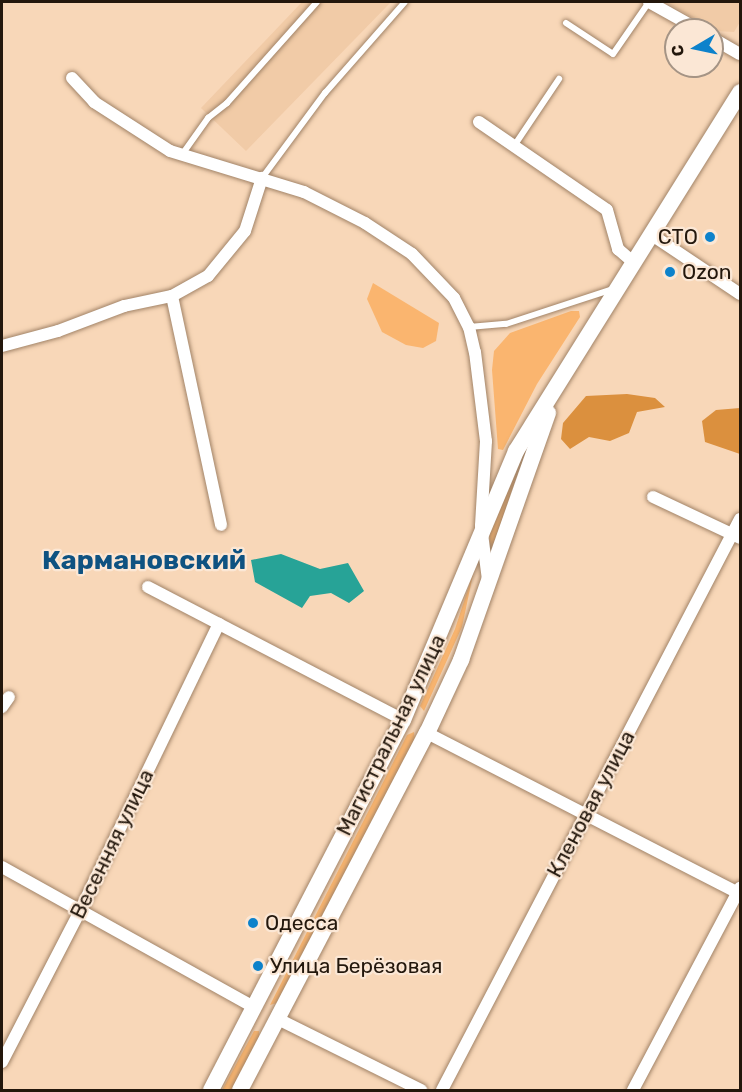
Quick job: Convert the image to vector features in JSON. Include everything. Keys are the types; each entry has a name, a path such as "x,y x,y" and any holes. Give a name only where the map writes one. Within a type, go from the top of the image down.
{"main road":[{"name":"Магистральная улица","path":"211,1090 403,720 437,644 481,526 516,451 741,92"},
{"name":"Магистральная улица","path":"240,1090 427,733 461,660 563,376"},
{"path":"403,720 427,733"},
{"path":"254,1008 278,1019"}],"street":[{"path":"653,2 679,18"},
{"path":"724,45 741,54"},
{"path":"72,78 94,102 181,156 304,192 365,222 412,254 454,298 469,327 486,441 481,526 489,584"},
{"path":"479,122 607,210 618,249 634,263"},
{"path":"3,345 58,332 124,306 172,296 208,276 245,231 262,178"},
{"path":"652,235 741,294"},
{"path":"172,296 221,525"},
{"path":"653,497 737,536"},
{"name":"Кленовая улица","path":"442,1090 584,815 737,536 741,519"},
{"path":"148,587 403,720"},
{"name":"Весенняя улица","path":"2,1062 80,911 219,624"},
{"path":"427,733 584,815 740,892 633,1090"},
{"path":"2,867 254,1008"},
{"path":"278,1019 421,1090"}],"lane":[{"path":"181,156 208,118 227,103 317,2"},
{"path":"262,178 325,93 405,2"},
{"path":"566,23 613,54 653,2"},
{"path":"514,146 560,79"},
{"path":"469,327 506,324 619,286"}],"shaded area":[{"path":"302,2 391,2 246,151 201,108"},
{"path":"666,2 740,2 740,22 734,32 724,31 724,18 694,18"},
{"path":"373,283 439,323 436,341 423,348 406,345 382,332 367,299"},
{"path":"571,311 579,311 580,317 537,384 503,450 498,449 492,370 494,351 510,333"},
{"path":"627,394 655,398 665,407 637,412 629,433 610,441 589,437 570,449 561,439 563,423 586,396"},
{"path":"740,408 740,454 705,442 702,421 716,410"},
{"path":"519,468 491,555 489,531"},
{"path":"474,570 462,627 424,711 420,706 455,629"},
{"path":"414,732 415,740 277,1003 270,1005 407,735"},
{"path":"254,1031 259,1031 259,1038 232,1090 222,1090"}],"water":[{"path":"281,554 320,569 348,563 364,591 349,603 331,593 310,596 302,608 255,582 251,560"}],"place":[{"name":"СТО","path":"710,237"},
{"name":"Ozon","path":"670,272"},
{"name":"Одесса","path":"253,923"},
{"name":"Улица Берёзовая","path":"258,966"}],"district":[{"name":"Кармановский","path":"144,561"}]}
